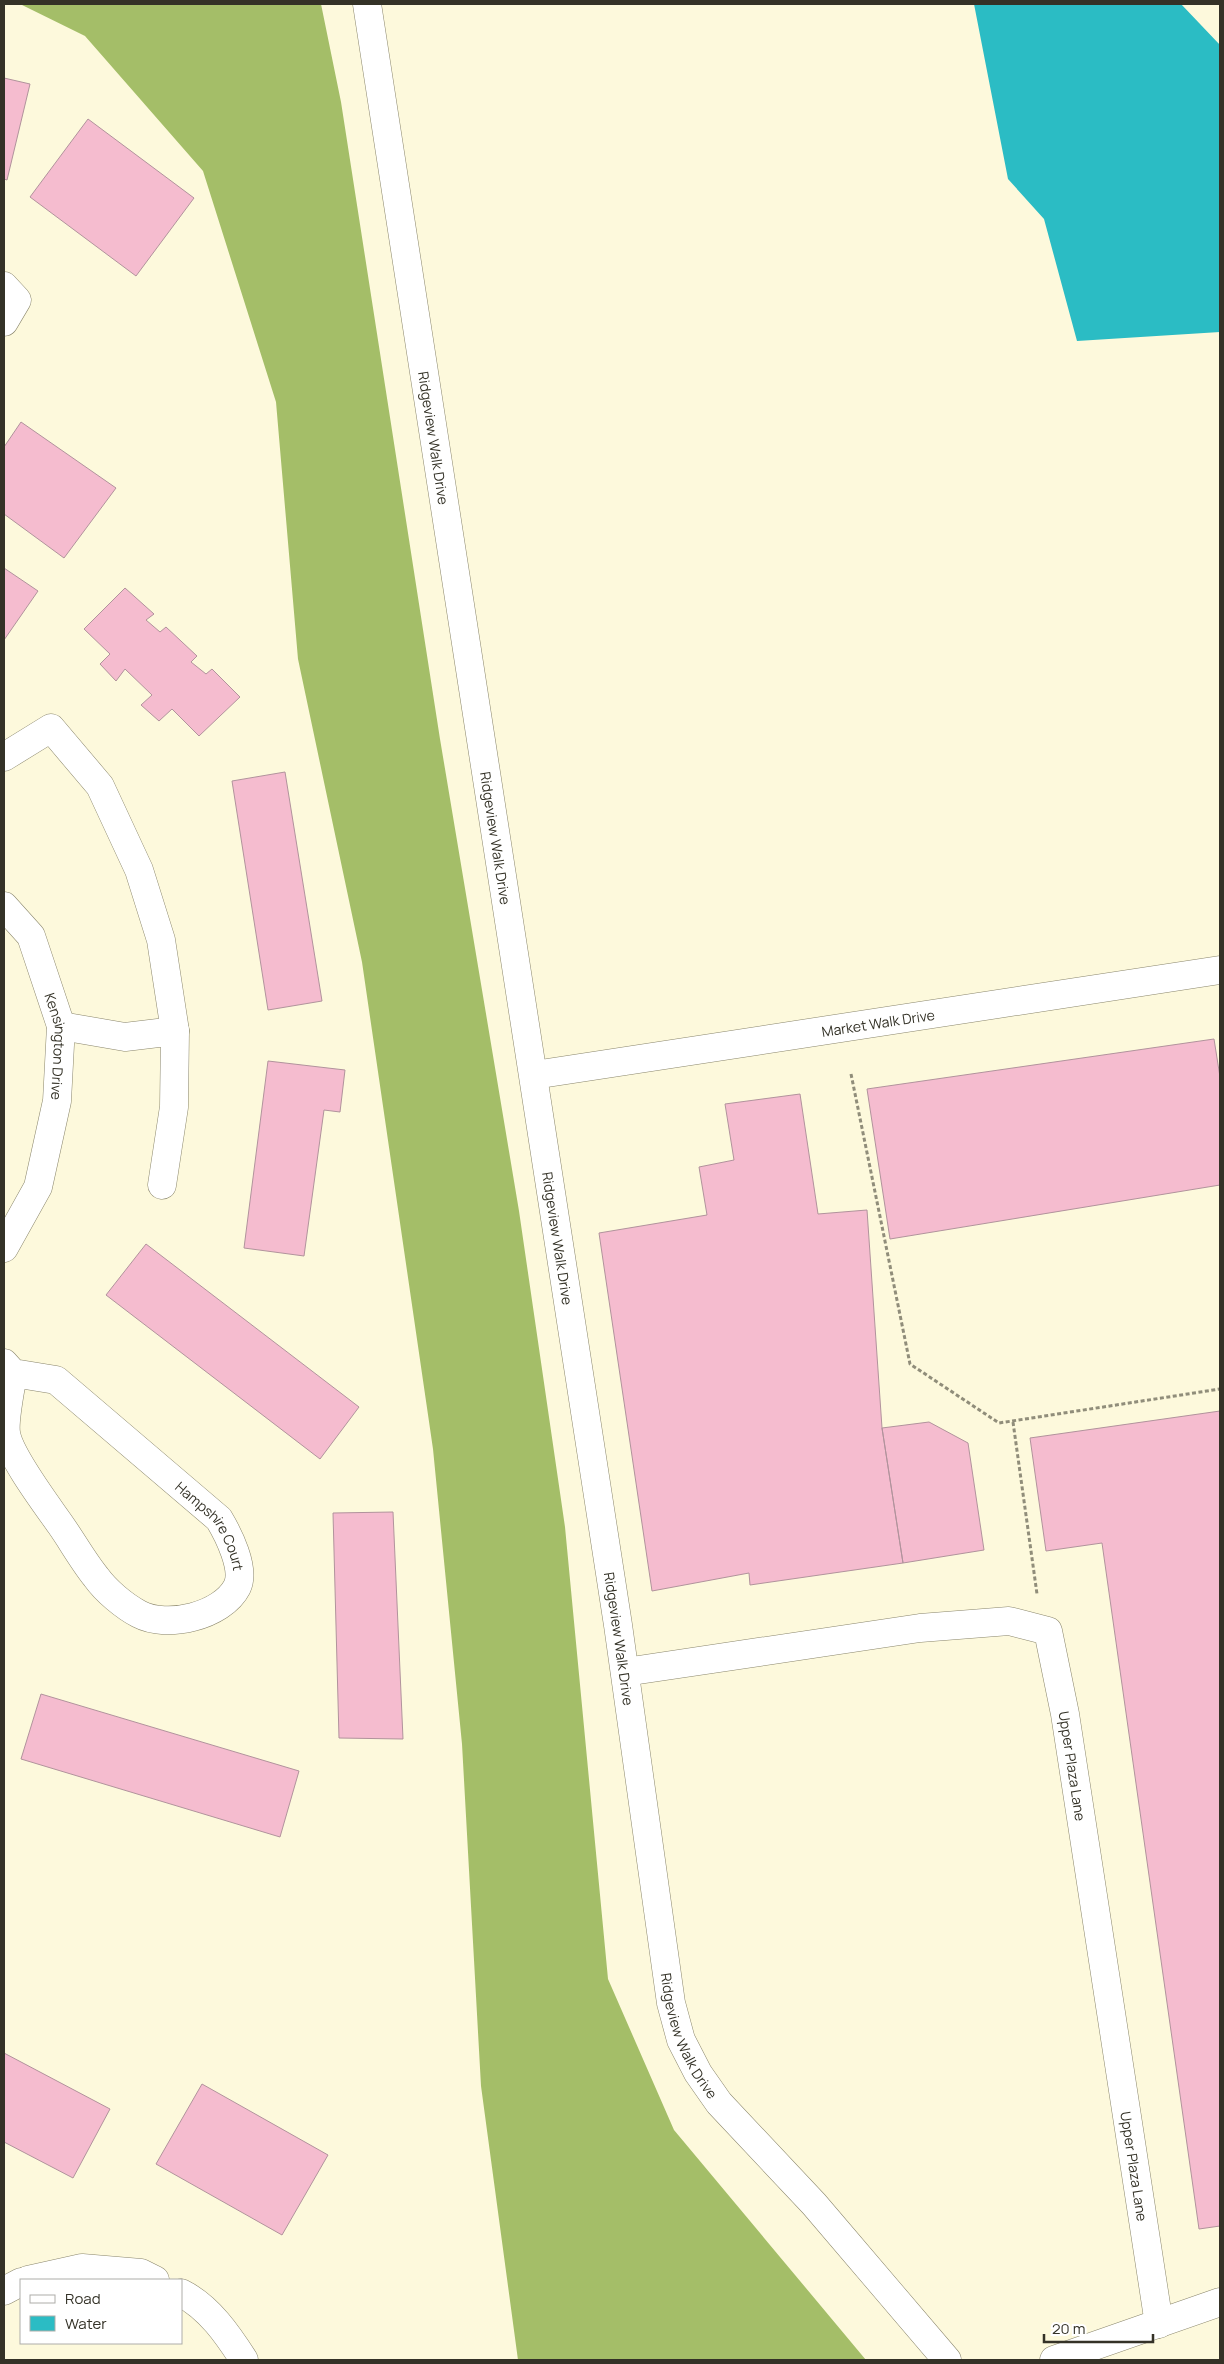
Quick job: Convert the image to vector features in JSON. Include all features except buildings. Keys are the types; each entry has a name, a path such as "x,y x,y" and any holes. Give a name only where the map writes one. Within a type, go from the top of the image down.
{"street":[{"name":"Ridgeview Walk Drive","path":"370,10 395,191 626,1672 666,1977 681,2040 698,2073 718,2103 814,2204 947,2360"},
{"path":"4,286 17,300 4,322"},
{"path":"4,757 51,728 100,786 139,870 161,940 175,1031 174,1107 162,1186"},
{"name":"Kensington Drive","path":"4,906 31,936 60,1026 57,1101 38,1187 4,1248"},
{"name":"Market Walk Drive","path":"534,1075 1220,970"},
{"path":"60,1026 125,1037 175,1031"},
{"name":"Hampshire Court","path":"8,1368 56,1380 219,1520 231,1538 237,1568 238,1585 230,1596 209,1613 180,1620 161,1620 140,1615 123,1603 96,1578 17,1459 6,1433 8,1368"},
{"name":"Upper Plaza Lane","path":"626,1672 920,1628 1009,1621 1048,1631 1065,1714 1159,2324"},
{"path":"32,2279 82,2268 141,2273 153,2279"},
{"path":"4,2291 20,2283"},
{"path":"182,2294 190,2298 226,2331 244,2360"},
{"path":"1054,2360 1220,2302"}],"path":[{"path":"851,1074 910,1364 999,1423 1220,1390"},
{"path":"1014,1422 1038,1597"}],"green space":[{"path":"20,4 321,4 341,102 440,739 519,1211 565,1527 608,1979 674,2130 866,2360 518,2360 481,2086 462,1744 433,1449 362,962 298,659 276,402 203,171 85,36"}],"water":[{"path":"974,4 1181,4 1220,45 1220,332 1077,341 1044,219 1008,179"}]}
